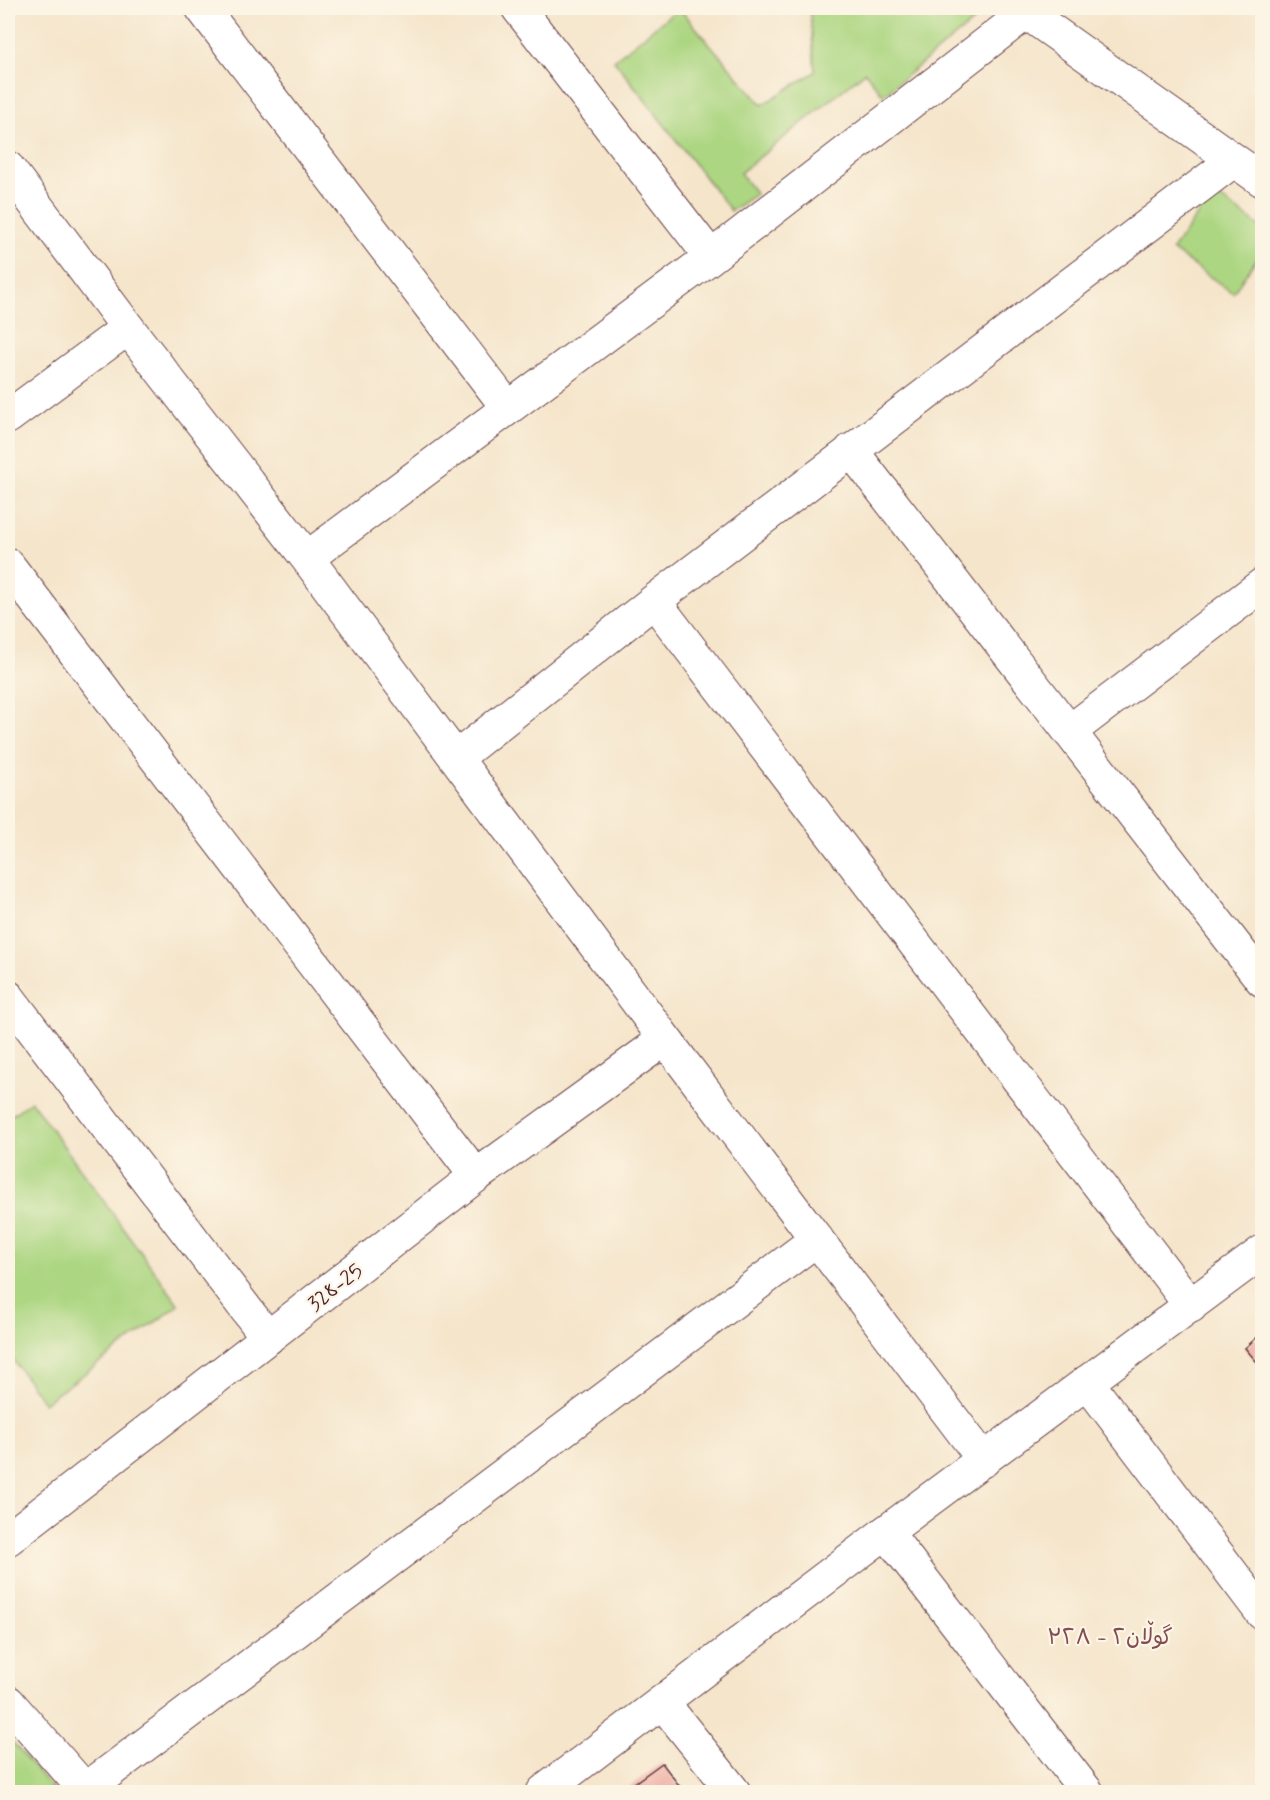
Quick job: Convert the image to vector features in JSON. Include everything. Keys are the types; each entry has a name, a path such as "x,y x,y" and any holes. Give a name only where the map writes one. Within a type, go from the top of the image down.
{"street":[{"path":"202,8 508,408"},
{"path":"518,8 711,257"},
{"path":"307,558 711,257 1024,10 1263,180"},
{"path":"456,758 654,601 1234,160"},
{"path":"8,168 128,328 307,558 665,1039 984,1460"},
{"path":"8,417 128,328"},
{"path":"851,450 1263,980"},
{"path":"8,565 477,1176"},
{"path":"1070,732 1263,585"},
{"path":"654,601 1191,1306"},
{"path":"8,997 268,1338"},
{"name":"328-25","path":"8,1539 477,1176 665,1039"},
{"path":"8,1702 86,1791 817,1239"},
{"path":"543,1792 886,1532 1263,1252"},
{"path":"1087,1382 1261,1607"},
{"path":"886,1532 1087,1792"},
{"path":"663,1703 734,1792"}],"green space":[{"path":"679,8 762,105 815,72 810,13 814,8 971,8 980,16 883,95 865,72 740,173 756,194 731,211 614,60"},
{"path":"1213,193 1262,228 1262,251 1233,293 1172,250"},
{"path":"31,1101 179,1305 44,1403 8,1353 8,1118"},
{"path":"8,1737 55,1792 8,1792"}],"building":[{"path":"1262,1333 1262,1368 1245,1348"},
{"path":"662,1763 684,1792 622,1792"}],"district":[{"name":"گوڵان٢ - ٣٢٨","path":"1110,1636"}]}
